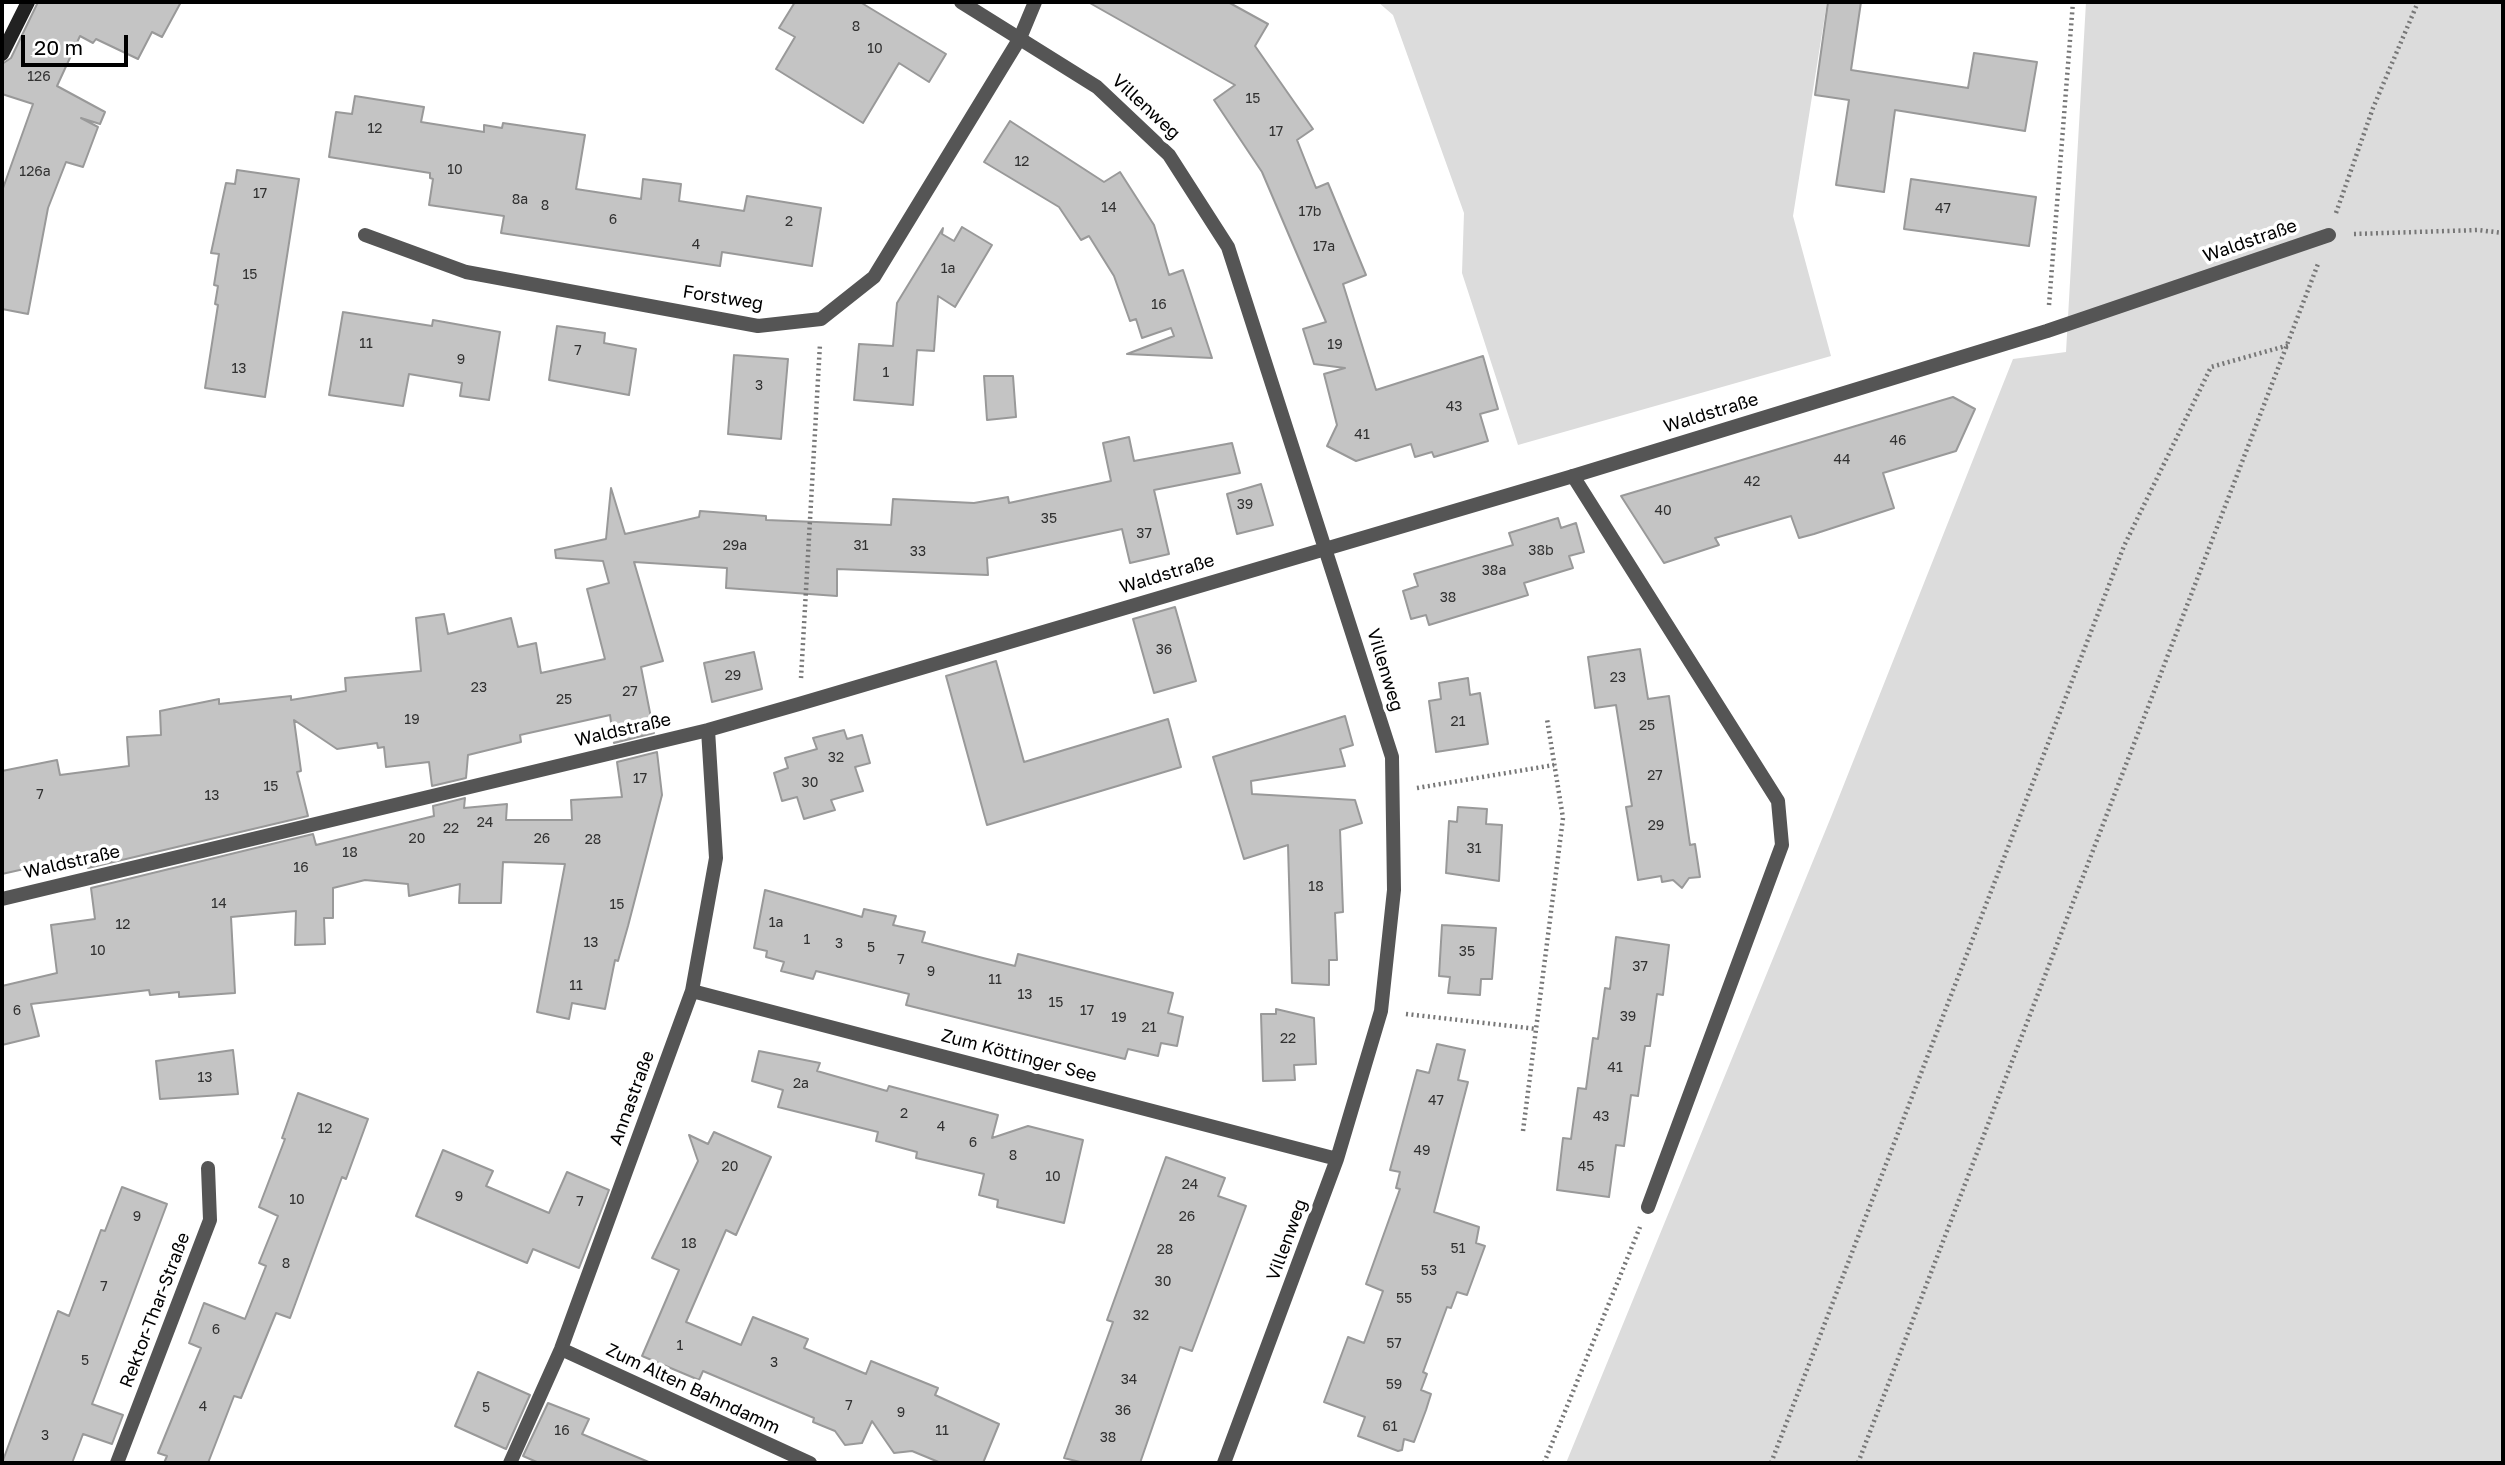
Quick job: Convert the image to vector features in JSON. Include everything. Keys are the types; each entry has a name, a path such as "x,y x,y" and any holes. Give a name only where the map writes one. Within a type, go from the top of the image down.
{"main road":[{"path":"2,54 27,2"}],"street":[{"name":"Villenweg","path":"961,2 1097,86 1169,155 1228,247 1392,757 1395,792 1394,890 1381,1011 1337,1159 1224,1463"},
{"path":"821,319 874,277 1020,38 1035,2"},
{"name":"Forstweg","path":"365,235 466,272 758,326 821,319"},
{"name":"Waldstraße","path":"2,899 708,730 1573,475 2047,331 2329,235"},
{"path":"1573,475 1778,801 1782,845 1648,1207"},
{"name":"Annastraße","path":"510,1463 561,1349 692,991 716,858 708,730"},
{"name":"Zum Köttinger See","path":"692,991 1337,1159"},
{"name":"Rektor-Thar-Straße","path":"117,1463 210,1220 208,1168"},
{"name":"Zum Alten Bahndamm","path":"561,1349 810,1463"}],"path":[{"path":"2047,331 2073,2"},
{"path":"1858,1463 2290,344 2373,108 2418,2"},
{"path":"2329,235 2478,230 2503,233"},
{"path":"799,704 821,319"},
{"path":"1771,1463 2124,546 2211,367 2290,344"},
{"path":"1523,1131 1563,818 1547,719"},
{"path":"1395,792 1554,765"},
{"path":"1381,1011 1537,1029"},
{"path":"1544,1463 1648,1207"}],"shaded area":[{"path":"1378,2 1827,2 1793,216 1831,356 1518,445 1462,273 1464,213 1393,15"},
{"path":"2086,2 2503,2 2503,1463 1566,1463 1831,817 2013,359 2066,352"}],"building":[{"path":"38,2 181,2 162,37 152,32 138,59 96,39 93,43 80,36 57,86 105,112 100,124 81,118 98,127 83,167 66,162 48,208 28,314 2,309 2,191 33,104 2,94 2,64 11,58"},
{"path":"795,2 860,2 946,54 929,82 899,63 863,123 776,69 795,37 779,28"},
{"path":"1088,2 1228,2 1268,24 1255,46 1313,129 1297,140 1316,188 1328,183 1366,275 1343,284 1376,390 1483,356 1498,409 1480,414 1488,441 1434,457 1432,452 1415,457 1411,444 1356,461 1327,446 1337,425 1324,374 1345,368 1314,364 1303,329 1326,322 1262,172 1214,100 1235,85"},
{"path":"1828,2 1861,2 1851,70 1968,88 1974,53 2037,62 2025,131 1895,110 1884,192 1836,185 1849,100 1815,95"},
{"path":"355,96 424,107 421,122 484,132 484,125 502,128 503,123 585,135 576,189 641,199 643,179 681,184 679,201 744,211 747,196 821,208 812,266 722,252 720,266 501,233 504,216 429,205 433,179 430,178 430,173 329,157 336,112 352,114"},
{"path":"1010,121 1104,182 1120,172 1154,225 1169,275 1183,270 1212,358 1127,354 1174,336 1171,328 1142,338 1136,319 1130,321 1114,276 1089,236 1081,240 1059,207 984,162"},
{"path":"237,170 299,179 265,397 205,388 218,305 215,304 218,286 214,285 219,254 211,253 226,183 235,184"},
{"path":"1911,179 2036,197 2029,246 1904,229"},
{"path":"962,227 992,245 955,307 938,296 934,351 917,350 913,405 854,400 859,344 893,346 897,303 943,228 942,234 954,241"},
{"path":"343,312 432,326 433,320 500,332 489,400 460,396 462,383 409,374 403,406 329,395"},
{"path":"557,326 605,333 604,343 636,349 629,395 549,380"},
{"path":"734,355 788,359 781,439 728,434"},
{"path":"984,376 1013,376 1016,417 987,420"},
{"path":"1953,397 1975,409 1956,451 1883,473 1894,508 1814,534 1799,538 1791,516 1715,538 1719,545 1664,563 1621,496"},
{"path":"1129,437 1134,461 1232,443 1240,473 1154,490 1169,554 1130,563 1122,529 987,558 988,575 837,569 837,596 726,588 727,568 634,562 663,661 641,667 654,733 614,743 610,715 520,735 521,742 468,755 466,778 432,786 429,762 386,767 384,747 378,748 377,743 337,749 294,720 301,771 297,772 308,816 88,868 86,855 2,874 2,771 57,760 60,775 129,766 127,737 161,735 160,711 219,699 219,704 291,696 291,700 346,691 345,678 421,671 416,618 444,614 448,634 511,618 518,647 536,643 541,673 605,659 587,589 609,583 603,561 556,558 555,550 606,539 611,488 625,534 699,517 700,511 766,516 766,520 891,525 893,499 974,503 1008,497 1009,503 1111,481 1103,443"},
{"path":"1261,484 1273,525 1237,534 1227,494"},
{"path":"1558,518 1561,528 1576,523 1584,552 1569,556 1573,568 1524,583 1528,595 1429,625 1426,615 1411,619 1403,591 1418,586 1414,574 1513,545 1509,533"},
{"path":"1175,607 1196,681 1154,693 1133,619"},
{"path":"1640,649 1648,699 1669,696 1690,845 1695,844 1700,877 1689,878 1682,888 1673,880 1662,882 1661,876 1638,880 1626,807 1632,806 1616,705 1595,708 1588,657"},
{"path":"754,652 762,689 712,702 704,663"},
{"path":"996,661 1024,762 1168,719 1181,767 987,825 946,676"},
{"path":"1468,678 1470,695 1480,693 1488,744 1436,752 1429,701 1441,699 1439,683"},
{"path":"1345,716 1353,745 1340,749 1345,766 1251,781 1252,794 1355,800 1362,823 1340,830 1343,912 1335,913 1337,960 1329,960 1329,985 1292,983 1288,845 1244,859 1213,757"},
{"path":"844,730 847,739 862,735 870,763 855,767 863,791 831,800 835,810 804,819 797,797 782,801 774,773 788,768 785,758 817,749 813,738"},
{"path":"657,752 662,795 628,926 618,961 615,960 605,1009 572,1003 569,1019 537,1012 565,864 503,862 501,903 459,903 460,884 409,896 408,884 365,880 333,888 333,918 324,918 325,944 295,945 296,911 231,917 235,993 179,997 179,992 150,995 149,990 31,1004 39,1036 2,1045 2,986 57,973 51,925 95,919 91,888 313,834 316,845 434,816 433,806 465,798 464,808 507,804 506,820 572,820 571,800 622,797 617,762"},
{"path":"1458,807 1487,809 1486,824 1502,825 1499,881 1446,873 1449,821 1457,822"},
{"path":"765,890 862,917 864,909 896,916 893,925 925,932 922,942 983,958 1015,966 1018,954 1173,993 1168,1013 1183,1017 1177,1046 1161,1043 1158,1056 1128,1049 1125,1059 906,1005 909,994 816,971 813,979 781,971 784,962 766,957 767,951 754,948"},
{"path":"1442,925 1496,928 1492,979 1481,979 1480,995 1448,993 1450,977 1439,976"},
{"path":"1616,937 1669,945 1663,995 1657,994 1650,1046 1645,1046 1638,1096 1631,1095 1624,1146 1616,1145 1609,1197 1557,1190 1563,1138 1571,1139 1578,1088 1586,1089 1593,1038 1598,1039 1605,988 1610,989"},
{"path":"1276,1009 1314,1018 1316,1064 1294,1065 1295,1080 1263,1081 1261,1014 1276,1014"},
{"path":"1437,1044 1465,1050 1458,1080 1468,1082 1434,1212 1479,1227 1476,1243 1485,1246 1467,1295 1457,1292 1451,1308 1447,1307 1423,1372 1427,1374 1421,1390 1431,1394 1414,1442 1404,1439 1402,1450 1398,1451 1358,1436 1365,1417 1324,1402 1348,1337 1364,1343 1383,1291 1366,1284 1400,1189 1396,1188 1400,1172 1390,1170 1417,1070 1429,1073"},
{"path":"233,1050 238,1094 160,1099 156,1061"},
{"path":"759,1051 820,1063 817,1071 887,1091 889,1086 998,1115 992,1138 1028,1126 1083,1140 1064,1223 997,1207 998,1200 979,1195 984,1174 916,1158 917,1152 876,1141 878,1132 778,1107 783,1090 752,1081"},
{"path":"298,1093 368,1119 346,1179 342,1177 290,1318 276,1313 241,1398 234,1396 208,1463 164,1463 167,1456 158,1453 201,1348 189,1343 204,1303 245,1319 266,1266 259,1263 278,1216 259,1207 285,1139 282,1138"},
{"path":"714,1132 771,1157 736,1235 726,1230 686,1322 741,1345 753,1317 808,1339 804,1348 866,1374 871,1361 938,1388 935,1395 999,1424 983,1463 941,1463 912,1451 894,1453 872,1421 862,1443 845,1445 835,1431 813,1422 814,1418 703,1371 699,1380 642,1356 679,1270 652,1258 698,1161 689,1135 708,1144"},
{"path":"443,1150 493,1171 486,1186 549,1213 567,1172 609,1190 579,1268 533,1249 527,1263 416,1216"},
{"path":"1166,1157 1225,1178 1218,1196 1246,1206 1192,1351 1180,1347 1140,1463 1084,1463 1064,1458 1113,1322 1107,1320"},
{"path":"122,1187 167,1204 92,1404 123,1415 112,1444 83,1434 72,1463 2,1463 58,1311 69,1316 101,1230 105,1231"},
{"path":"478,1372 530,1395 506,1449 455,1426"},
{"path":"548,1403 589,1419 582,1434 651,1463 539,1463 523,1456"}]}
